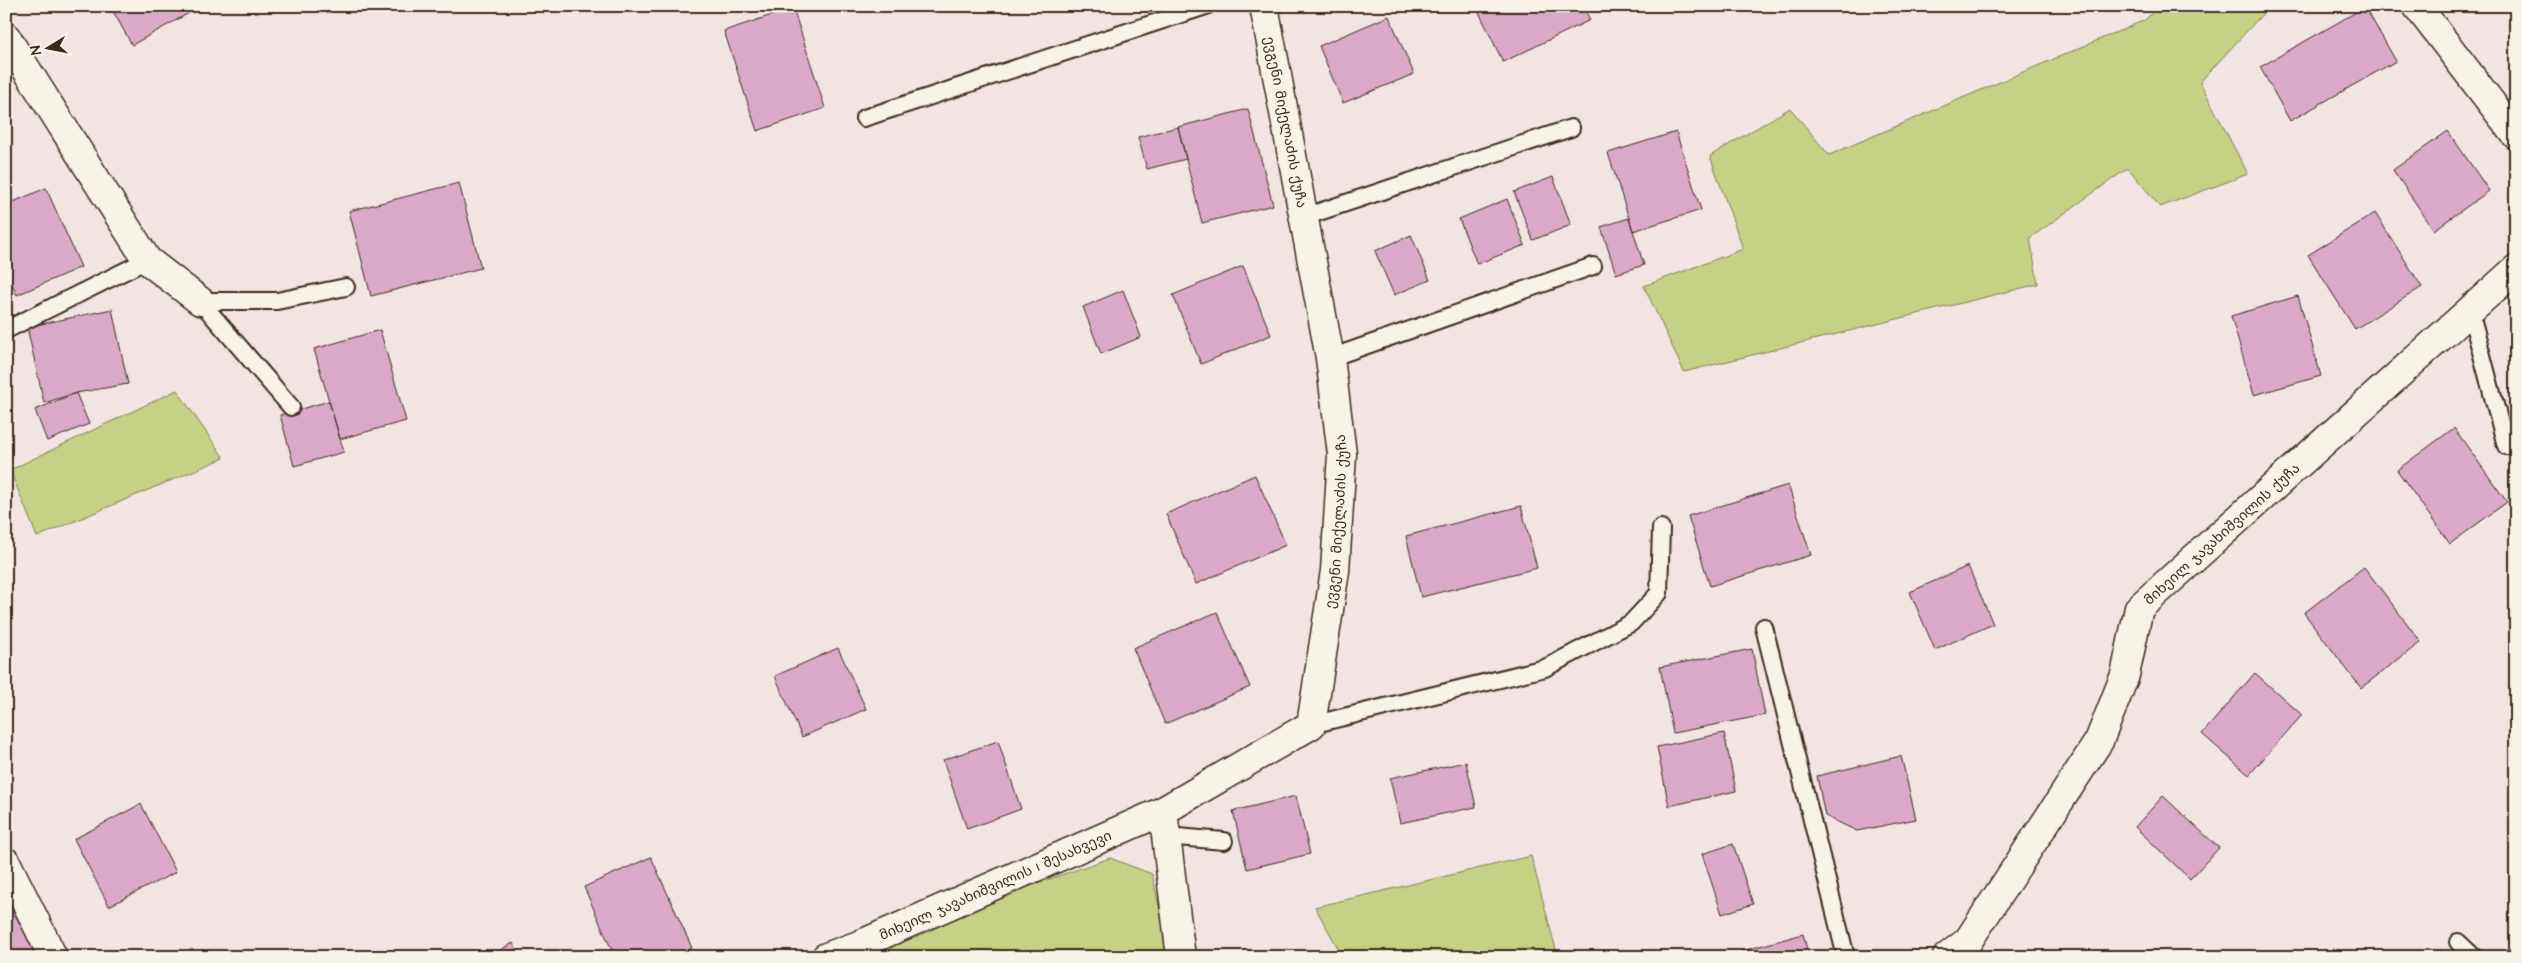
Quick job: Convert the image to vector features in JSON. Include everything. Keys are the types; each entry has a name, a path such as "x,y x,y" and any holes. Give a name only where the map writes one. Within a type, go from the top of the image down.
{"street":[{"name":"ევგენი მიქელაძის ქუჩა","path":"1264,6 1330,358 1342,454 1335,571 1311,725"},
{"path":"2417,6 2516,135"},
{"path":"6,37 147,260 200,301"},
{"name":"მიხეილ ჯავახიშვილის ქუჩა","path":"1964,952 2099,741 2125,675 2139,608 2516,269"},
{"path":"1181,957 1164,824 1311,725"},
{"name":"მიხეილ ჯავახიშვილის I შესახვევი","path":"826,957 1164,824"},
{"path":"6,862 53,957"}],"lane":[{"path":"864,118 1206,6"},
{"path":"1304,217 1571,128"},
{"path":"6,330 147,260"},
{"path":"1330,358 1593,266"},
{"path":"200,301 277,301 346,287"},
{"path":"200,301 291,407"},
{"path":"2470,310 2506,446"},
{"path":"1311,725 1545,668 1631,623 1659,593 1661,528"},
{"path":"1764,627 1846,957"},
{"path":"1164,824 1224,841"},
{"path":"2458,942 2474,957"}],"green space":[{"path":"2159,6 2270,6 2200,82 2248,174 2160,207 2128,168 2030,238 2038,284 1684,372 1644,286 1743,249 1710,156 1790,108 1829,155 2145,20"},
{"path":"177,390 224,458 37,537 10,470"},
{"path":"1531,856 1558,957 1343,957 1315,907"},
{"path":"1110,858 1152,874 1170,957 826,957"}],"building":[{"path":"110,6 186,6 189,13 132,45"},
{"path":"1476,6 1583,6 1590,20 1503,62"},
{"path":"2365,7 2396,61 2290,121 2260,67"},
{"path":"793,8 825,108 757,131 724,31"},
{"path":"1389,16 1414,74 1343,103 1319,46"},
{"path":"1248,109 1273,205 1202,223 1178,127"},
{"path":"1178,127 1186,159 1147,169 1138,137"},
{"path":"2448,131 2489,191 2434,230 2393,170"},
{"path":"1676,132 1701,210 1633,231 1608,153"},
{"path":"1553,177 1571,225 1533,240 1514,192"},
{"path":"459,183 481,268 371,296 349,211"},
{"path":"46,188 81,267 17,295 6,271 6,205"},
{"path":"1507,199 1525,245 1477,264 1459,219"},
{"path":"2375,213 2422,287 2355,329 2308,255"},
{"path":"1629,218 1644,265 1616,274 1601,227"},
{"path":"1411,235 1430,280 1394,295 1375,251"},
{"path":"1243,266 1271,335 1201,364 1173,295"},
{"path":"1123,290 1141,337 1101,354 1083,307"},
{"path":"2298,296 2321,376 2254,395 2231,316"},
{"path":"112,309 128,384 76,393 44,403 27,327"},
{"path":"380,330 406,421 340,439 314,349"},
{"path":"76,393 89,424 47,441 35,410"},
{"path":"329,401 344,452 294,466 280,415"},
{"path":"2454,428 2507,502 2450,544 2397,470"},
{"path":"1255,475 1286,545 1196,584 1166,514"},
{"path":"1788,485 1811,555 1710,586 1688,516"},
{"path":"1521,506 1537,568 1421,597 1406,536"},
{"path":"1968,566 1993,624 1935,650 1910,592"},
{"path":"2364,567 2421,642 2361,688 2304,613"},
{"path":"1217,612 1250,687 1165,724 1133,648"},
{"path":"838,648 866,709 802,737 775,676"},
{"path":"1752,649 1765,715 1673,733 1660,667"},
{"path":"2255,673 2302,715 2249,775 2202,734"},
{"path":"1724,733 1736,791 1669,806 1657,747"},
{"path":"998,741 1021,809 967,829 943,760"},
{"path":"1901,756 1916,819 1857,831 1825,816 1817,776"},
{"path":"1466,762 1476,807 1400,823 1390,778"},
{"path":"1296,796 1310,854 1247,869 1233,811"},
{"path":"2163,796 2219,848 2190,879 2135,827"},
{"path":"141,804 176,872 109,906 74,839"},
{"path":"1733,844 1753,904 1722,914 1702,854"},
{"path":"651,857 692,948 672,957 615,957 584,887"},
{"path":"6,901 39,952 32,957 6,957"},
{"path":"1803,934 1809,957 1743,957 1742,951"},
{"path":"513,943 519,957 487,957"}]}
